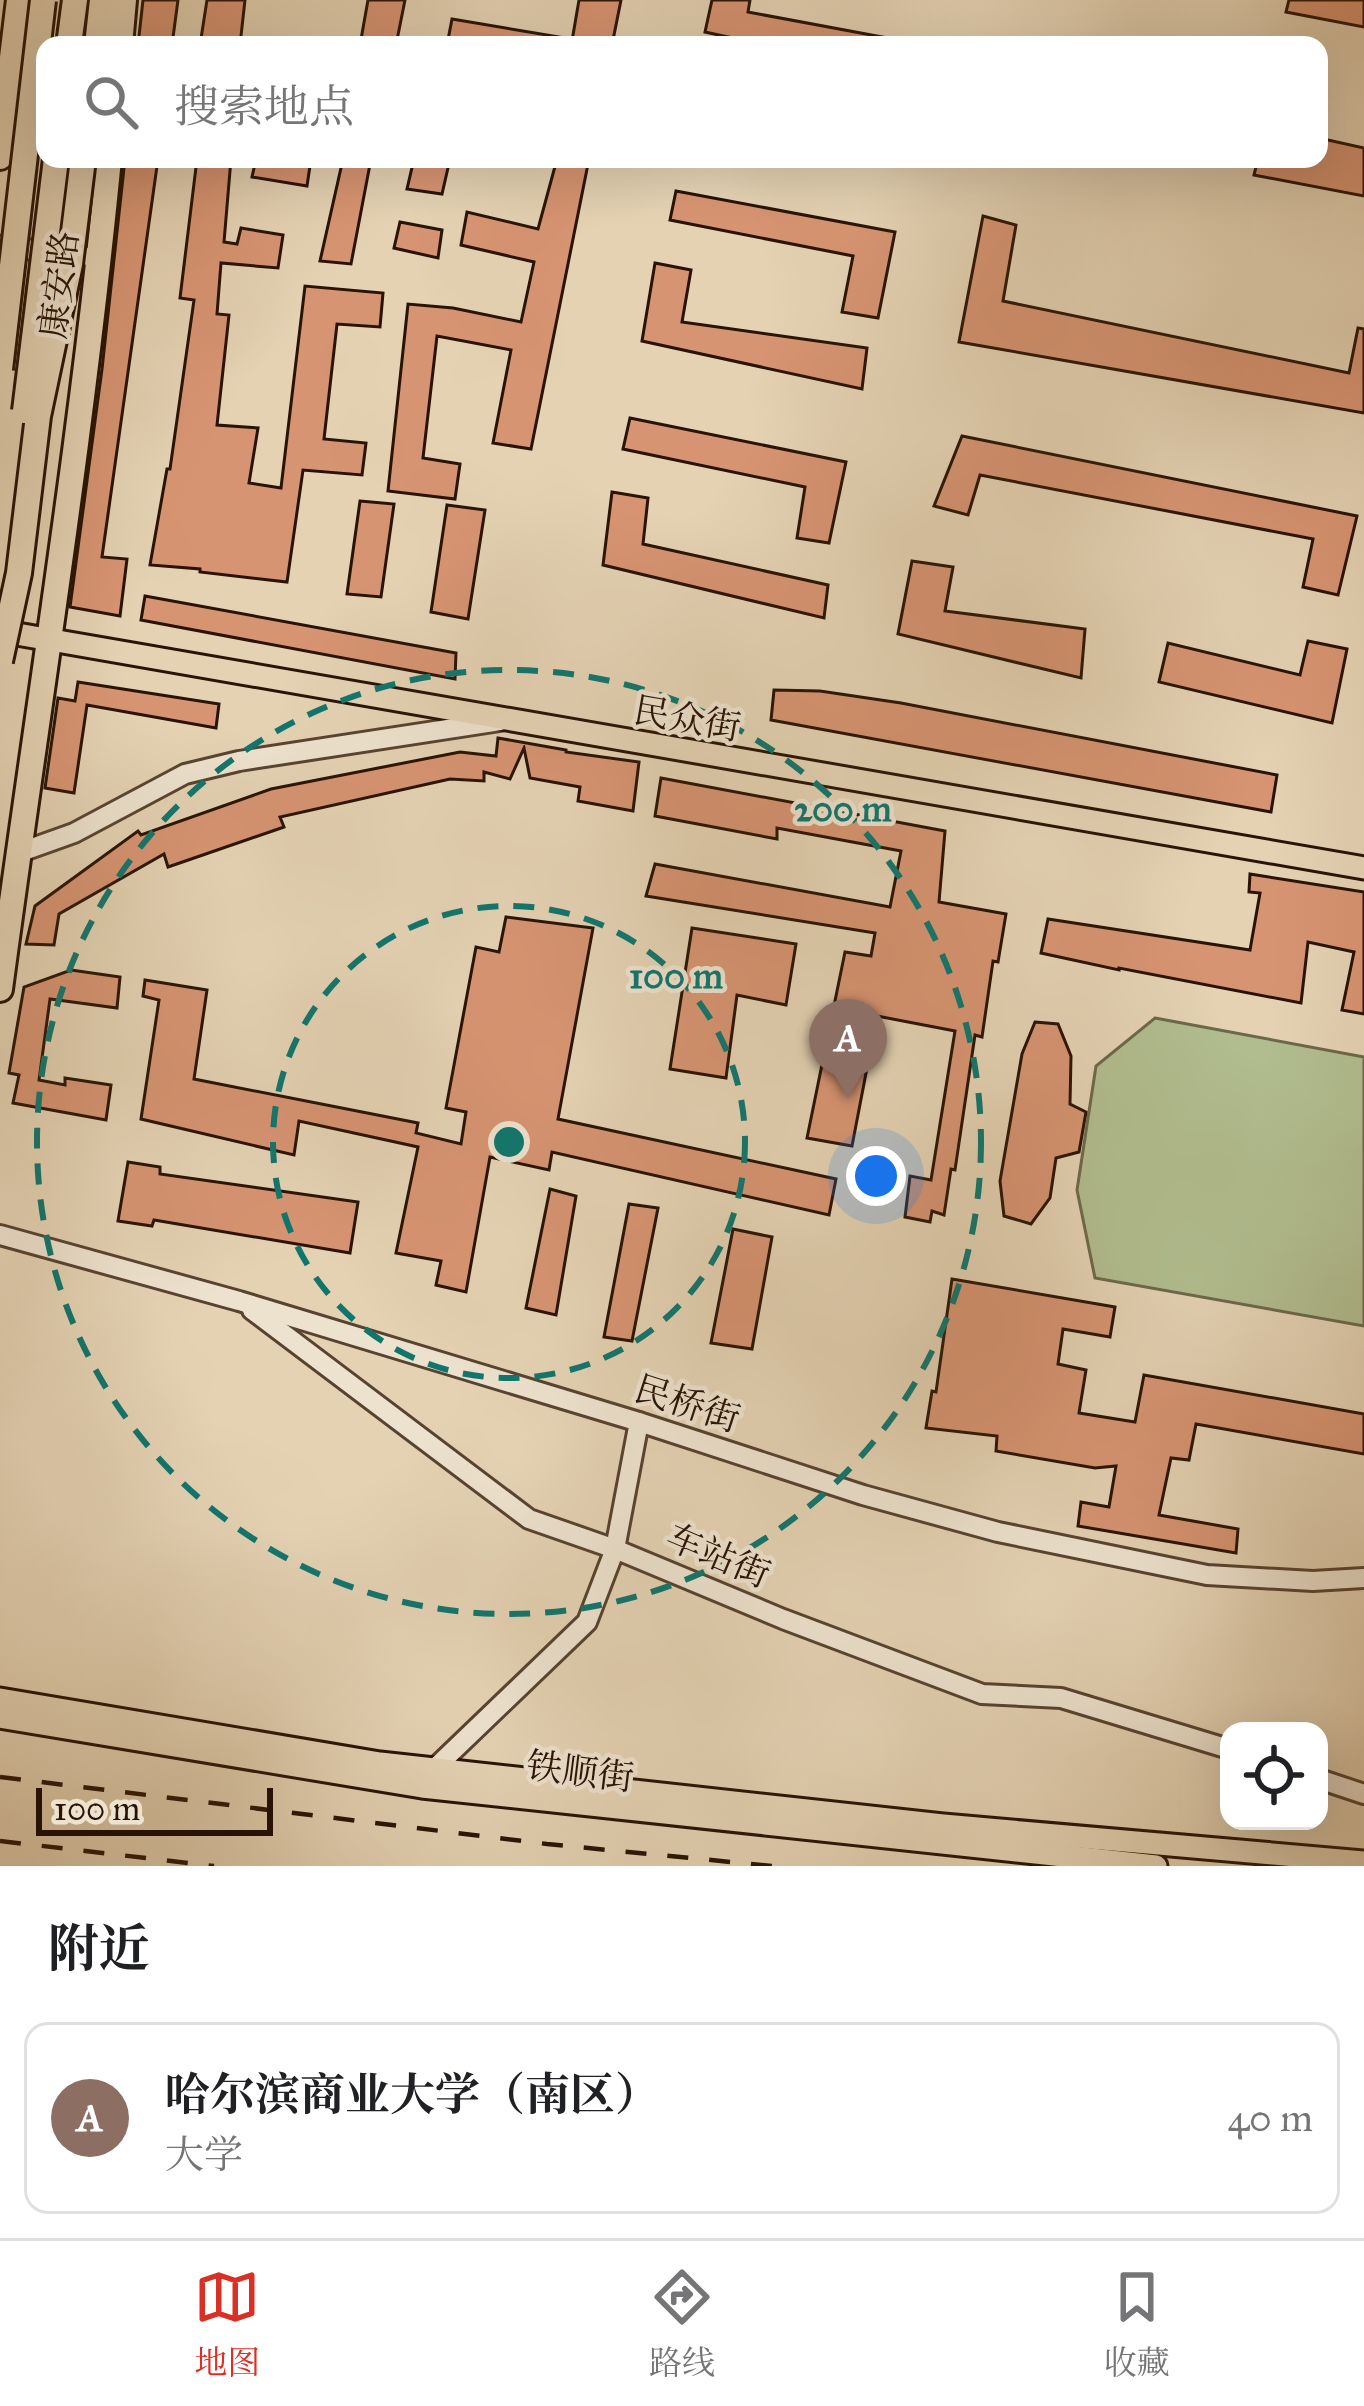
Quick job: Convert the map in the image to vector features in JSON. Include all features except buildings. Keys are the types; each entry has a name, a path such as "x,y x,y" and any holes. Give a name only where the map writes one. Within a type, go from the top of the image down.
{"highway":[{"path":"0,23 3,0"},
{"path":"0,157 19,0"},
{"path":"39,36 43,0"},
{"path":"70,36 75,0"},
{"path":"98,36 102,0"},
{"path":"121,36 124,0"},
{"path":"0,369 36,60"},
{"path":"0,616 55,168"},
{"path":"0,661 19,573 38,416 70,264 82,168"},
{"name":"康安路","path":"0,989 51,641 108,168"}],"main road":[{"name":"民众街","path":"0,631 1364,868"},
{"path":"0,1699 357,1760 944,1825 1364,1862"},
{"name":"铁顺街","path":"0,1717 422,1787 1156,1866"}],"street":[{"path":"0,246 100,258"},
{"path":"18,854 74,833 185,774 239,760 503,721"},
{"name":"民桥街","path":"0,1235 239,1300 863,1495 998,1532 1207,1575 1313,1581 1364,1578"},
{"name":"车站街","path":"239,1300 529,1519 982,1694 1061,1698 1220,1746"},
{"path":"434,1769 587,1622 615,1549 639,1422"},
{"path":"1328,1782 1364,1794"}],"green space":[{"path":"1155,1018 1364,1057 1364,1326 1095,1278 1077,1190 1096,1066"}],"railway":[{"path":"0,1777 547,1844 772,1866"},
{"path":"0,1841 214,1866"}],"place":[{"name":"哈尔滨商业大学（南区）","path":"848,1098"}]}
